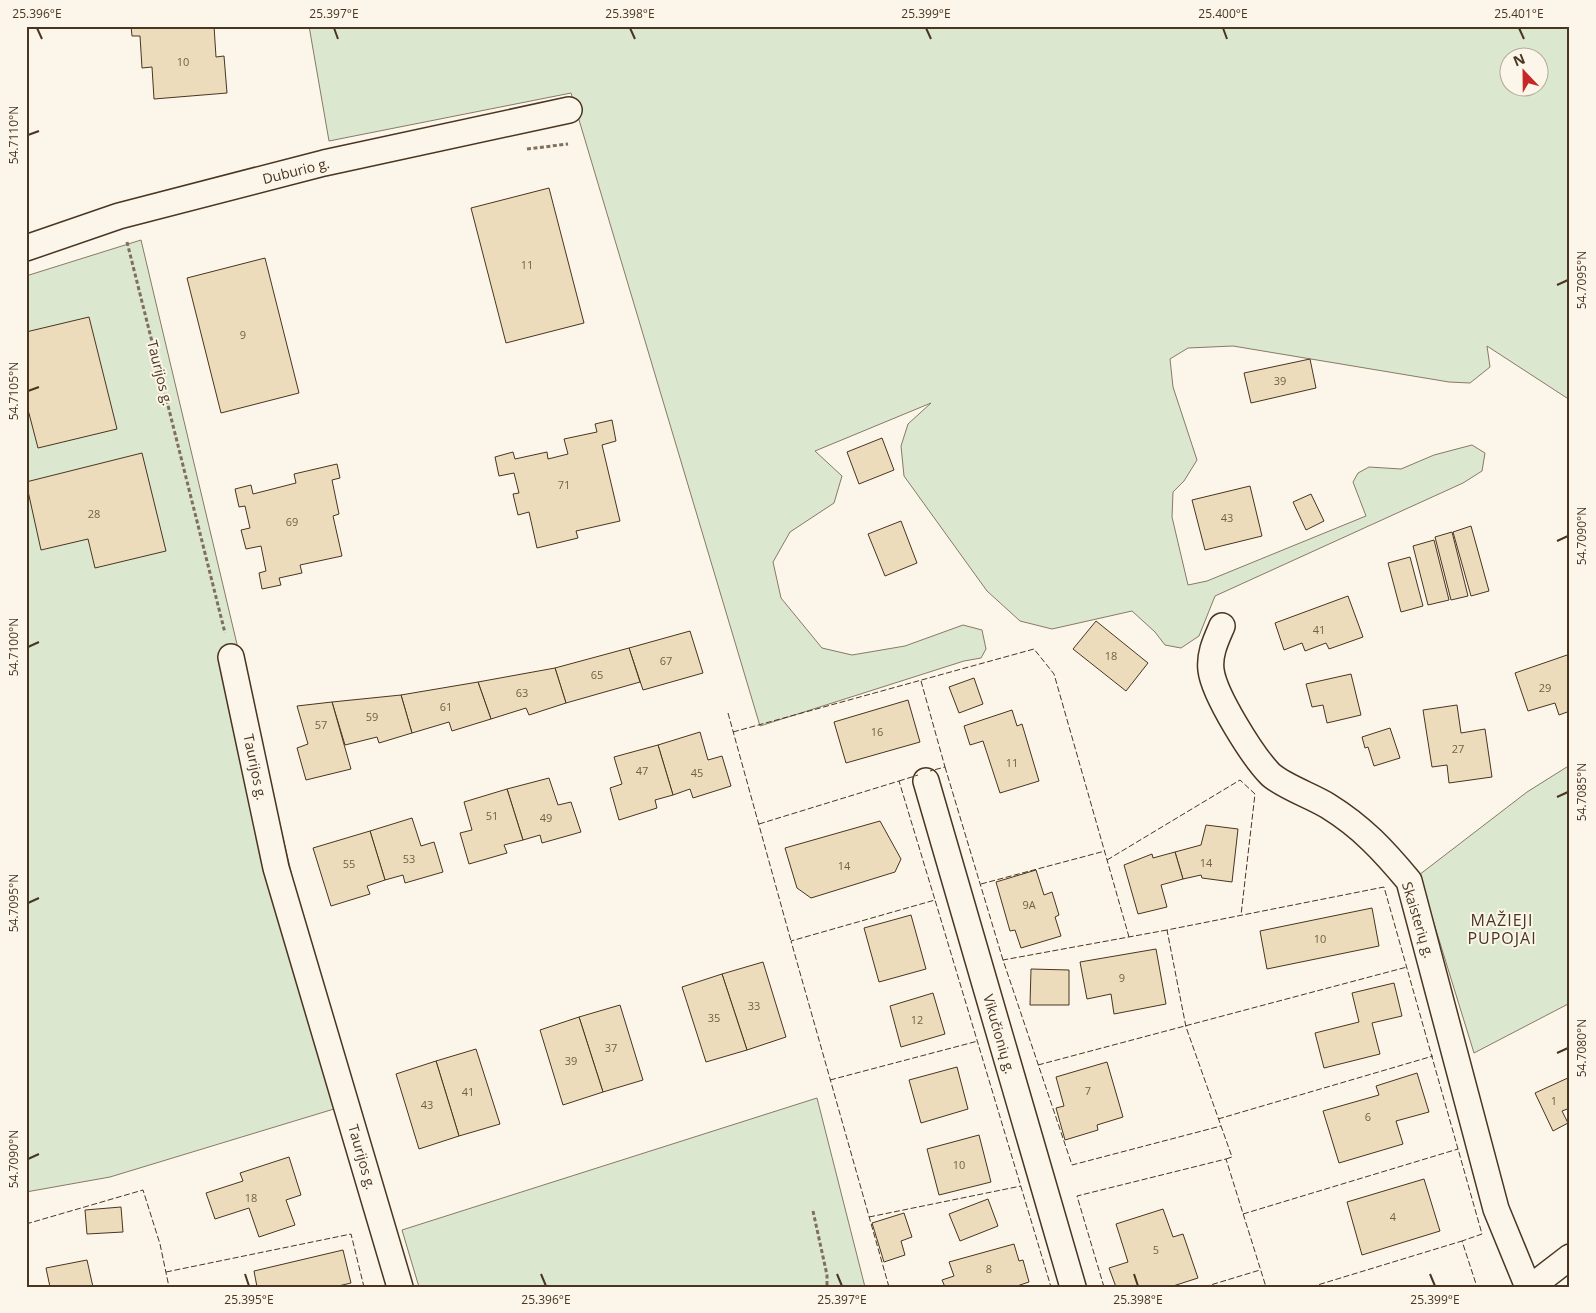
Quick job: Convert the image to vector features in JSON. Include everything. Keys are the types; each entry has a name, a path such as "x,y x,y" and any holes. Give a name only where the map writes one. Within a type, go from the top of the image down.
{"street":[{"name":"Duburio g.","path":"26,248 119,216 324,163 569,110"},
{"name":"Skaisterių g.","path":"1222,626 1213,645 1211,670 1224,706 1240,732 1272,775 1329,806 1378,843 1409,881 1496,1209 1529,1287"},
{"name":"Taurijos g.","path":"231,658 276,868 400,1287"},
{"name":"Vikučionių g.","path":"926,781 1073,1287"},
{"path":"1529,1287 1570,1257"}],"path":[{"name":"Taurijos g.","path":"126,242 231,658"},
{"path":"813,1211 827,1275 827,1287"}],"green space":[{"path":"309,26 1570,26 1570,400 1487,346 1490,367 1470,383 1449,382 1233,346 1188,348 1170,359 1173,387 1197,460 1184,481 1173,492 1172,517 1188,585 1207,581 1366,516 1353,482 1358,473 1369,467 1401,469 1434,455 1472,445 1485,453 1482,471 1463,483 1215,596 1199,636 1181,648 1165,645 1155,632 1132,611 1052,629 1020,621 987,591 904,476 901,446 908,424 931,403 815,451 842,476 834,503 790,532 773,562 781,598 822,648 852,655 905,646 963,625 982,630 986,649 981,658 964,661 760,726 571,93 329,141"},
{"path":"141,240 307,939 357,1102 110,1177 26,1192 26,276"},
{"path":"1570,765 1570,1003 1474,1053 1419,875 1527,792"},
{"path":"817,1098 865,1287 419,1287 402,1230"}],"building":[{"path":"131,26 214,26 216,57 224,56 227,93 154,99 152,67 142,68 140,36 132,36"},
{"path":"549,188 584,323 506,343 471,208"},
{"path":"265,258 299,393 221,413 187,278"},
{"path":"89,317 117,429 38,448 26,402 26,332"},
{"path":"1310,359 1316,388 1251,403 1244,373"},
{"path":"612,420 616,441 602,445 620,521 576,531 578,538 537,548 529,512 518,515 513,494 519,493 514,473 499,476 495,457 513,452 515,459 547,452 548,459 568,454 564,439 597,432 595,424"},
{"path":"882,438 894,470 859,484 847,452"},
{"path":"142,453 166,551 95,568 88,539 41,550 26,482"},
{"path":"337,464 340,478 332,480 339,514 333,516 342,556 300,565 302,573 279,578 281,585 262,589 259,573 266,571 261,546 246,549 241,530 250,528 245,506 239,507 235,489 251,485 253,494 296,483 294,474"},
{"path":"1250,486 1262,536 1205,550 1192,500"},
{"path":"1311,494 1324,521 1306,530 1293,502"},
{"path":"901,521 917,563 885,576 868,534"},
{"path":"1471,526 1489,591 1471,596 1453,532"},
{"path":"1452,532 1468,596 1451,600 1435,537"},
{"path":"1434,540 1449,600 1428,605 1413,546"},
{"path":"1410,557 1423,606 1401,612 1388,563"},
{"path":"1348,596 1363,637 1329,649 1326,643 1305,651 1302,643 1284,650 1275,623"},
{"path":"1096,621 1148,663 1126,691 1073,649"},
{"path":"690,631 703,673 643,690 629,648"},
{"path":"629,648 640,682 566,703 555,668"},
{"path":"1570,654 1570,711 1559,715 1555,703 1528,711 1515,673"},
{"path":"555,668 566,703 529,715 526,708 491,719 478,682"},
{"path":"1351,674 1361,715 1327,723 1323,705 1312,707 1306,684"},
{"path":"974,678 983,704 959,713 949,687"},
{"path":"478,682 491,719 452,731 449,722 412,733 401,695"},
{"path":"401,695 412,733 379,743 377,737 345,745 332,702"},
{"path":"908,700 920,742 846,763 834,722"},
{"path":"332,702 351,769 306,780 297,748 308,744 297,706"},
{"path":"1457,705 1461,733 1485,729 1492,777 1449,783 1447,765 1432,767 1423,710"},
{"path":"1012,710 1017,726 1022,724 1039,781 1000,793 983,741 970,745 964,726"},
{"path":"1390,728 1400,758 1374,766 1368,747 1365,748 1362,737"},
{"path":"700,732 708,760 722,756 731,786 693,798 690,789 673,795 658,745"},
{"path":"658,745 673,795 655,800 657,808 619,820 610,788 622,784 614,757"},
{"path":"549,778 558,805 571,802 581,832 542,843 540,835 523,840 507,789"},
{"path":"507,789 523,840 504,845 507,853 469,864 460,833 472,830 464,802"},
{"path":"412,818 421,846 434,842 443,872 405,883 403,875 385,880 370,831"},
{"path":"880,821 901,859 895,872 811,898 797,888 785,848"},
{"path":"1206,825 1238,829 1232,882 1202,878 1201,875 1183,879 1175,852 1201,845"},
{"path":"370,831 385,880 367,886 370,894 331,906 313,848"},
{"path":"1175,852 1183,879 1161,885 1167,907 1138,914 1124,865 1152,854 1153,858"},
{"path":"1036,870 1044,895 1052,892 1059,915 1055,917 1061,936 1021,948 1015,930 1010,931 996,882"},
{"path":"1372,908 1379,946 1267,969 1260,931"},
{"path":"911,915 926,969 879,982 864,928"},
{"path":"1156,949 1166,1004 1114,1014 1111,994 1087,999 1080,962"},
{"path":"763,962 786,1037 747,1050 722,974"},
{"path":"1031,969 1069,970 1069,1005 1030,1005"},
{"path":"722,974 747,1050 706,1062 682,987"},
{"path":"1394,983 1402,1016 1372,1023 1380,1054 1324,1068 1315,1033 1359,1022 1352,993"},
{"path":"933,993 945,1034 901,1047 890,1006"},
{"path":"620,1005 643,1080 603,1092 579,1017"},
{"path":"579,1017 603,1092 563,1105 540,1030"},
{"path":"476,1049 500,1124 459,1136 436,1061"},
{"path":"436,1061 459,1136 419,1149 396,1074"},
{"path":"1107,1062 1123,1117 1097,1125 1098,1130 1065,1140 1056,1108 1064,1106 1056,1077"},
{"path":"957,1067 968,1109 921,1123 909,1080"},
{"path":"1417,1073 1429,1112 1396,1121 1403,1144 1339,1163 1323,1111 1379,1095 1376,1086"},
{"path":"1570,1077 1570,1108 1562,1111 1568,1123 1553,1131 1535,1093"},
{"path":"979,1135 991,1182 939,1195 927,1149"},
{"path":"289,1157 301,1195 286,1200 295,1225 259,1237 249,1208 215,1219 206,1193 243,1181 240,1173"},
{"path":"1424,1179 1440,1231 1362,1255 1347,1202"},
{"path":"988,1199 998,1226 960,1241 949,1214"},
{"path":"121,1207 123,1232 87,1234 85,1210"},
{"path":"1163,1209 1173,1237 1183,1234 1198,1278 1170,1287 1116,1287 1109,1268 1128,1262 1116,1224"},
{"path":"904,1213 912,1237 901,1241 905,1255 884,1262 872,1223"},
{"path":"1014,1244 1019,1261 1023,1260 1029,1282 1014,1287 945,1287 942,1280 954,1276 949,1262"},
{"path":"343,1250 351,1283 334,1287 257,1287 254,1271"},
{"path":"87,1260 93,1287 50,1287 46,1268"}],"fence":[{"path":"733,732 1034,649 1054,674 1129,937"},
{"path":"921,681 945,767 930,771"},
{"path":"728,713 791,941"},
{"path":"945,767 1003,960"},
{"path":"899,781 918,775"},
{"path":"1107,860 1240,780 1255,794 1241,915"},
{"path":"759,824 899,781 935,900"},
{"path":"981,884 1105,851"},
{"path":"1226,1159 1232,1157 1186,1027 1167,930 1384,887 1482,1234 1462,1241 1477,1287"},
{"path":"889,1287 791,941 935,900 1051,1287"},
{"path":"1167,930 1003,960 1072,1165 1221,1126"},
{"path":"1038,1065 1407,967"},
{"path":"830,1080 978,1041"},
{"path":"1218,1119 1433,1056"},
{"path":"1243,1214 1458,1149"},
{"path":"1104,1287 1077,1196 1226,1159 1266,1287"},
{"path":"869,1217 1021,1186"},
{"path":"26,1224 143,1190 160,1244 169,1287"},
{"path":"166,1272 351,1234 364,1287"},
{"path":"1311,1287 1462,1241"},
{"path":"1204,1287 1260,1270"}],"district":[{"name":"MAŽIEJI PUPOJAI","path":"1502,929"}]}
